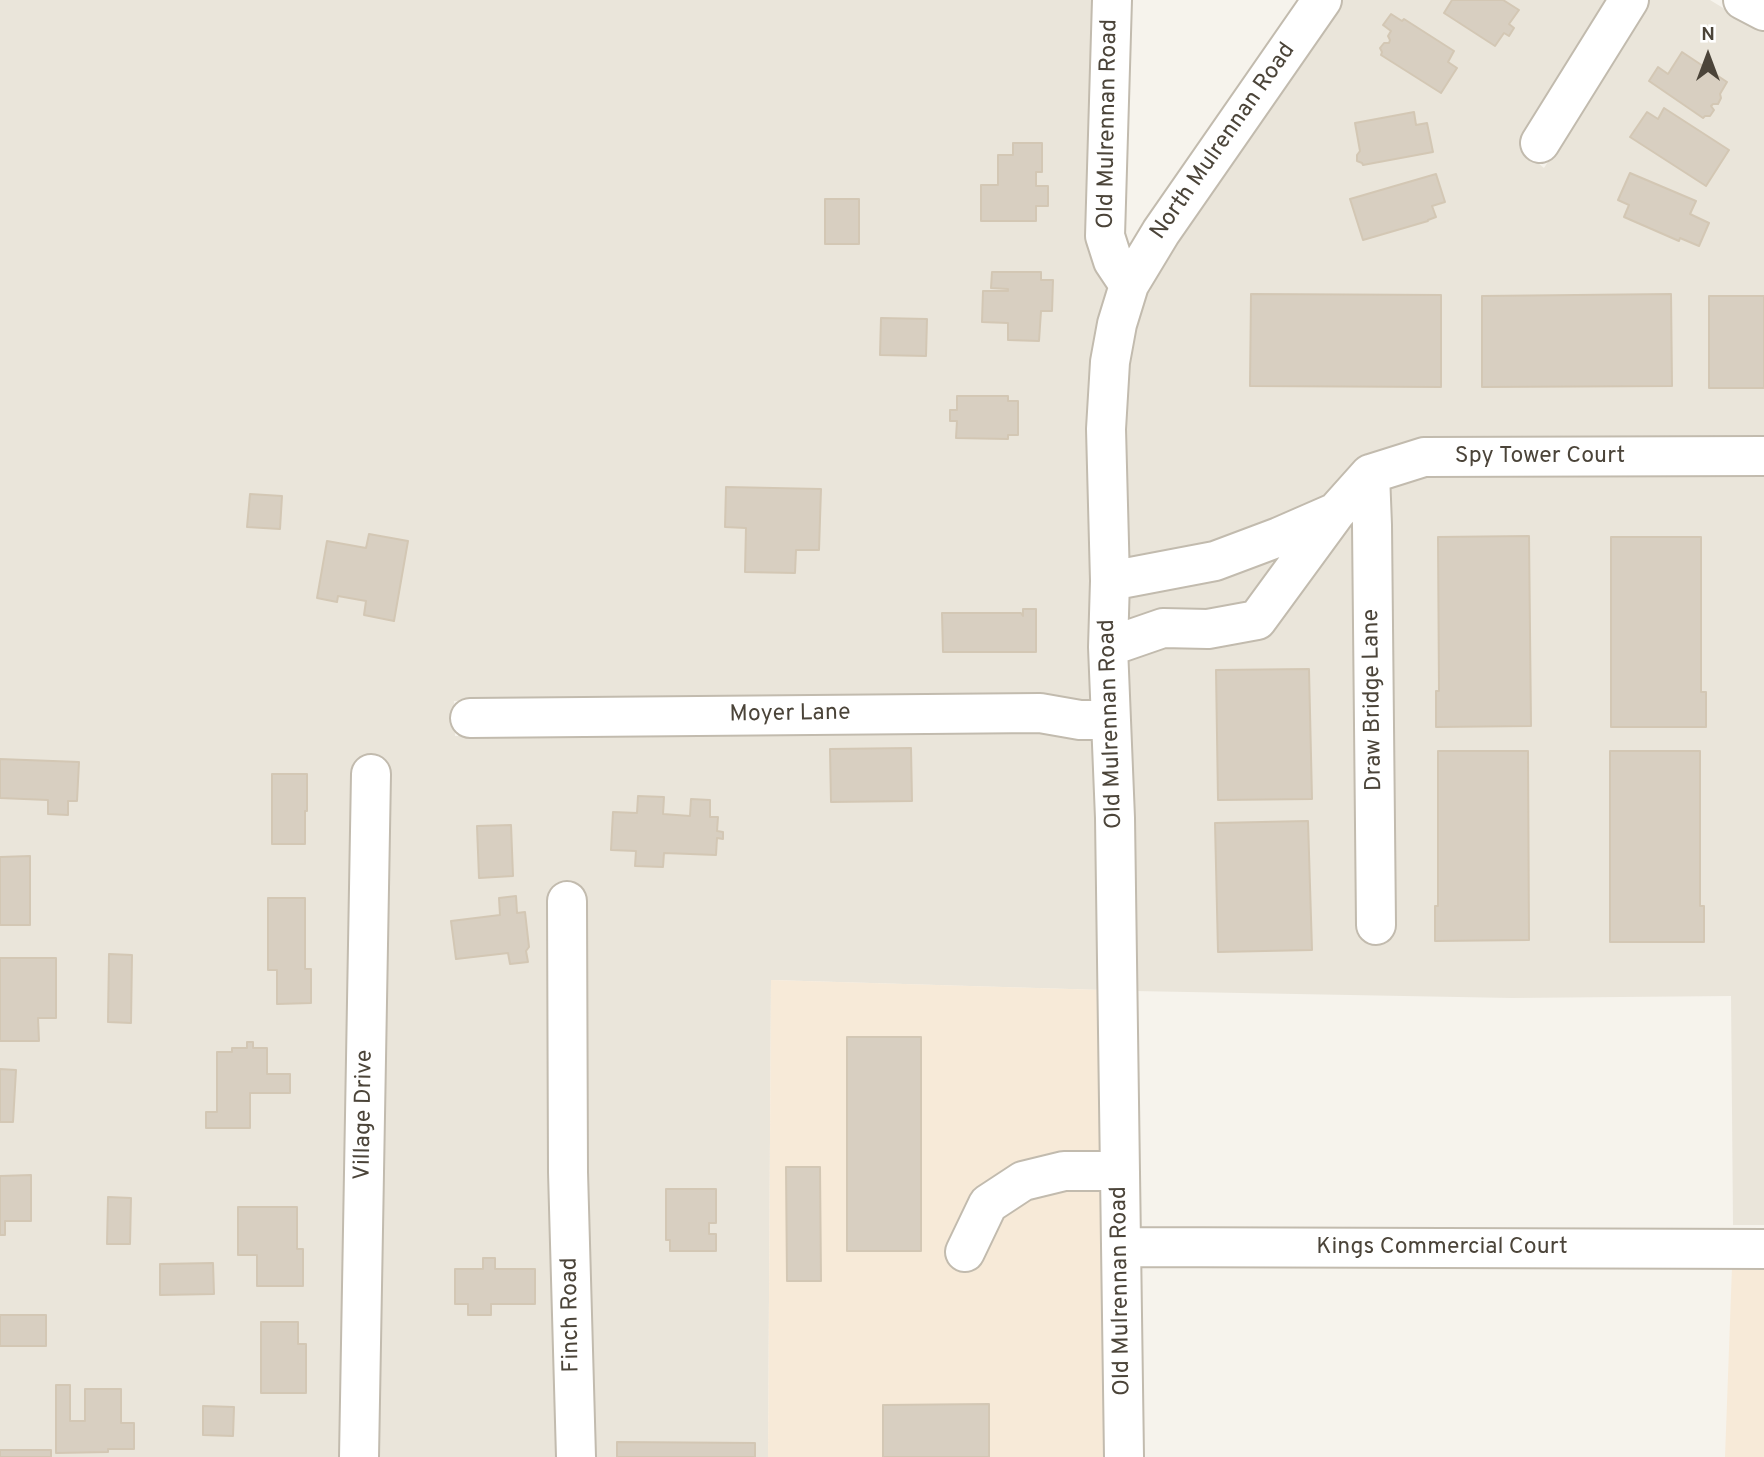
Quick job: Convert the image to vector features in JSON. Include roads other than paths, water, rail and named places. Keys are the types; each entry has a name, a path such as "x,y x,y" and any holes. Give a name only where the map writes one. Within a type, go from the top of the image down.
{"street":[{"name":"Old Mulrennan Road","path":"1112,0 1105,236 1114,261 1129,285 1117,324 1110,362 1106,429 1110,581 1108,648 1115,818 1124,1457"},
{"name":"North Mulrennan Road","path":"1129,285 1161,232 1322,0"},
{"path":"1540,144 1629,0"},
{"path":"1743,0 1764,11"},
{"name":"Spy Tower Court","path":"1370,474 1424,457 1764,456"},
{"path":"1108,648 1163,628 1208,629 1257,620 1336,512 1370,474"},
{"name":"Draw Bridge Lane","path":"1370,474 1376,925"},
{"path":"1110,581 1216,561 1336,512"},
{"path":"1235,553 1255,576 1271,601"},
{"name":"Moyer Lane","path":"470,718 1040,713 1080,720 1110,720"},
{"name":"Village Drive","path":"359,1457 371,774"},
{"name":"Finch Road","path":"567,901 568,1172 576,1457"},
{"path":"965,1252 988,1204 1023,1181 1064,1171 1120,1171"},
{"name":"Kings Commercial Court","path":"1121,1247 1764,1250"}]}
